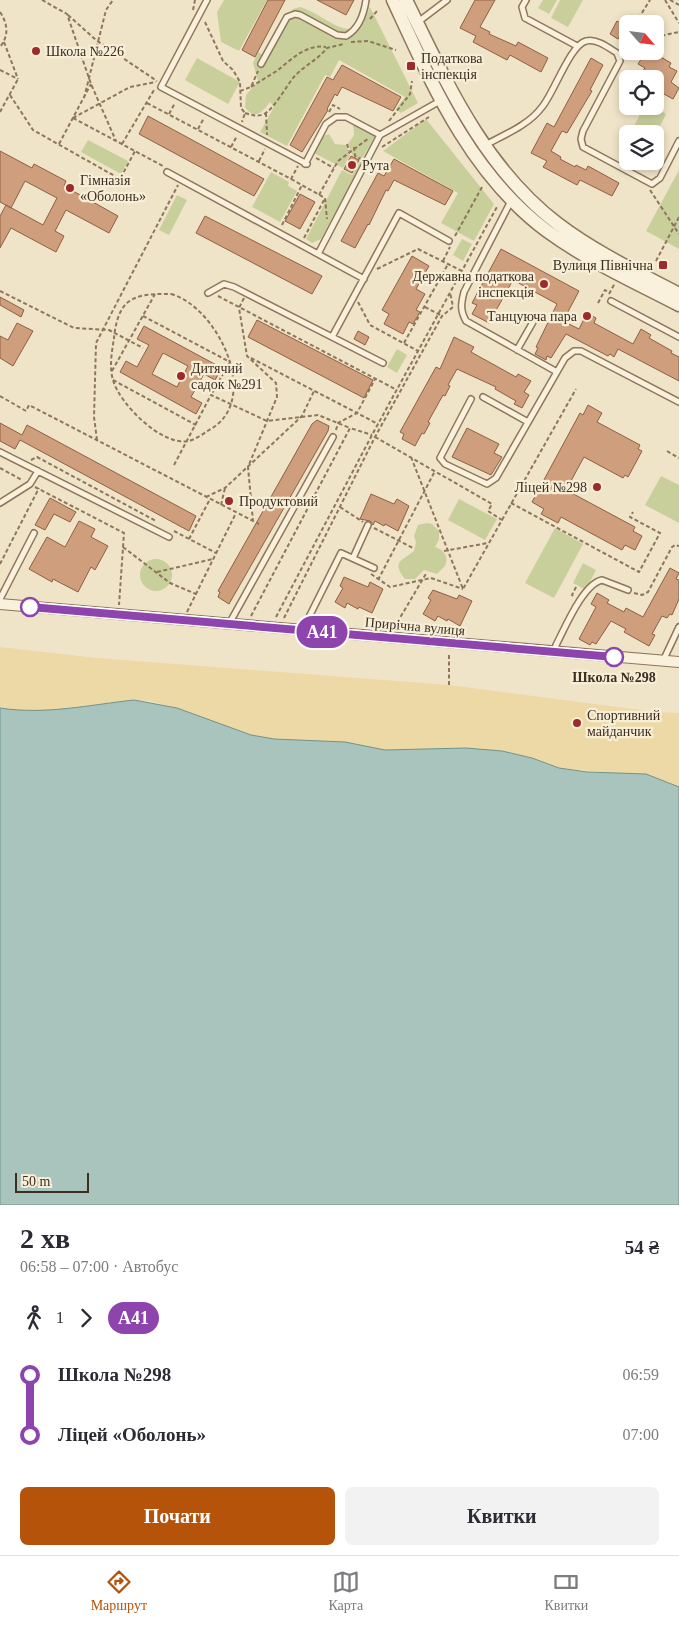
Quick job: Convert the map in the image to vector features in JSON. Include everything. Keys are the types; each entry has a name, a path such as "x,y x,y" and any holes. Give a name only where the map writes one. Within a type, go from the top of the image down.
{"street":[{"path":"392,0 441,100 475,155 512,200 547,230 571,246 679,305"},
{"path":"406,0 454,98 484,146 519,188 556,223 580,239 609,258 679,294"},
{"name":"Прирічна вулиця","path":"0,604 228,625 679,662"}],"lane":[{"path":"207,0 161,87 304,163 326,124 336,117 346,117 380,135"},
{"path":"261,64 286,17 295,14 300,15 337,35 346,36 354,31 364,12 366,0"},
{"path":"417,22 448,0"},
{"path":"526,0 522,8 525,18 576,46"},
{"path":"484,146 525,122 540,110 576,46 587,40 595,41 618,53 618,65 581,139 583,147 650,184 658,180 679,141"},
{"path":"318,254 380,135 441,100"},
{"path":"167,172 318,254 365,277"},
{"path":"519,188 464,292 460,305 466,321 557,372"},
{"path":"332,337 399,213 449,241"},
{"path":"209,293 224,284 246,293 383,363"},
{"path":"611,301 679,336"},
{"path":"517,350 533,322"},
{"path":"471,399 440,458 445,464 481,483 492,482 496,478 569,354 580,351 679,402"},
{"path":"482,397 528,422"},
{"path":"228,625 333,437"},
{"path":"0,452 169,538"},
{"path":"0,503 30,484 38,471"},
{"path":"353,558 368,525"},
{"path":"0,600 34,533"},
{"path":"305,631 307,621 342,553 374,568"},
{"path":"555,652 556,645 580,599 593,584 602,580 628,590"},
{"path":"663,661 679,627"}],"path":[{"path":"42,0 67,14 98,42 158,82"},
{"path":"84,98 106,10 113,0"},
{"path":"641,15 650,0"},
{"path":"665,0 679,23"},
{"path":"670,0 679,5"},
{"path":"0,12 6,22 7,33 0,48"},
{"path":"201,12 223,61 234,70 240,82 241,108 245,113 255,116 266,113 293,78 311,61 321,56 327,48"},
{"path":"67,14 89,77 116,141"},
{"path":"664,35 679,32"},
{"path":"240,91 278,70 294,56 317,46 327,48 349,42 368,41 396,50"},
{"path":"0,112 18,79 4,42"},
{"path":"251,86 261,64"},
{"path":"0,70 18,79"},
{"path":"395,122 387,125 410,94 412,81"},
{"path":"122,144 158,82"},
{"path":"73,118 130,87 158,82"},
{"path":"58,144 92,84"},
{"path":"10,95 33,130 120,179 135,151"},
{"path":"168,114 179,96"},
{"path":"147,103 325,198"},
{"path":"328,113 333,105 342,110"},
{"path":"198,130 207,112"},
{"path":"231,147 245,113"},
{"path":"259,162 268,144 266,113"},
{"path":"378,154 382,146 431,116"},
{"path":"319,195 334,168 349,151 370,138"},
{"path":"346,144 349,151"},
{"path":"354,147 355,156 364,160"},
{"path":"310,155 334,168"},
{"path":"291,179 304,163"},
{"path":"97,441 94,417 96,343 181,180"},
{"path":"643,180 679,234"},
{"path":"280,228 302,185"},
{"path":"443,260 482,187"},
{"path":"325,198 328,227"},
{"path":"303,240 325,198"},
{"path":"274,620 372,435 498,205"},
{"path":"656,261 679,218"},
{"path":"365,277 418,249 462,271"},
{"path":"404,343 448,264"},
{"path":"598,303 605,290 610,293"},
{"path":"0,291 74,328 104,329 143,348"},
{"path":"284,619 375,437 442,316 453,307 450,292"},
{"path":"209,293 397,390"},
{"path":"246,293 239,308 247,356 276,384 277,397 248,467 253,521"},
{"path":"112,371 155,294"},
{"path":"155,294 180,297 194,306 215,328 228,350 233,390 231,404 225,415 215,427 187,441 167,437 154,431 121,397 113,380 114,334 117,321 126,304 142,296 155,294"},
{"path":"355,296 370,325 418,351"},
{"path":"424,307 442,316"},
{"path":"143,316 230,362"},
{"path":"247,356 378,424"},
{"path":"174,465 230,362"},
{"path":"333,437 338,423 357,413 375,379"},
{"path":"113,380 196,425"},
{"path":"463,589 576,389"},
{"path":"206,498 225,488 302,416 314,391"},
{"path":"211,394 267,421 318,414 372,435"},
{"path":"0,396 26,410 29,405 258,524"},
{"path":"249,619 350,428"},
{"path":"375,437 492,504 488,512 502,520"},
{"path":"666,451 679,458"},
{"path":"24,464 37,457 163,525"},
{"path":"411,457 463,589"},
{"path":"0,468 124,533 118,609"},
{"path":"378,580 435,471"},
{"path":"0,564 39,488"},
{"path":"221,505 225,488"},
{"path":"189,539 210,499"},
{"path":"511,503 639,572 660,534 630,516 633,512"},
{"path":"340,507 368,525 413,548"},
{"path":"186,615 236,513"},
{"path":"172,530 216,553"},
{"path":"444,551 489,543"},
{"path":"628,590 642,595 648,592 672,547 675,544 679,546"},
{"path":"123,546 170,583 196,594"},
{"path":"156,573 213,559"},
{"path":"374,568 370,576 390,586 431,578 463,589"},
{"path":"393,630 427,572"},
{"path":"449,654 449,685"}],"green space":[{"path":"224,0 267,0 239,51 221,42 217,12"},
{"path":"543,0 557,0 549,14 538,8"},
{"path":"560,0 583,0 568,27 551,18"},
{"path":"300,7 348,29 356,27 363,20 370,7 418,103 401,113 396,109 405,97 339,60 330,77 325,75 287,146 260,132 274,107 270,102 258,114 252,114 245,107 246,95 258,81 253,63 258,52 267,57 293,9"},
{"path":"197,58 240,82 228,104 185,80"},
{"path":"666,114 661,125 634,125 640,115"},
{"path":"426,119 494,204 474,241 441,223 458,193 383,151"},
{"path":"353,124 364,126 376,134 361,161 352,155 348,144 354,135"},
{"path":"329,134 335,144 346,145 350,155 343,168 312,152 321,137"},
{"path":"88,140 128,161 121,174 81,152"},
{"path":"360,161 362,162 321,239 312,243 306,239 342,170 352,175"},
{"path":"679,170 679,249 646,231"},
{"path":"271,172 289,182 288,186 297,191 280,222 252,207"},
{"path":"177,195 187,200 169,235 159,230"},
{"path":"462,239 472,244 463,261 453,255"},
{"path":"397,349 407,355 397,373 387,367"},
{"path":"661,476 679,485 679,523 645,505"},
{"path":"459,499 497,519 485,540 448,520"},
{"path":"432,524 439,531 439,540 435,547 445,554 445,566 437,574 424,570 415,579 405,579 399,568 400,562 414,551 416,542 414,536 418,525"},
{"path":"555,528 583,544 554,598 525,583"},
{"path":"156,559 162,560 167,564 171,569 171,581 167,586 162,590 156,591 150,590 145,586 141,581 140,575 141,569 145,564 150,560"},
{"path":"583,563 596,570 586,590 573,583"}],"sand":[{"path":"0,647 97,658 449,685 656,712 679,713 679,787 655,777 559,768 532,758 502,751 466,748 385,750 345,742 274,739 251,735 177,708 149,701 134,700 47,711 23,711 0,708"}],"water":[{"path":"134,700 177,708 251,735 274,739 345,742 385,750 466,748 502,751 532,758 559,768 587,772 646,774 679,787 679,1205 0,1205 0,708 50,710"}],"building":[{"path":"268,0 285,0 255,57 242,50"},
{"path":"317,0 354,0 346,15"},
{"path":"475,0 495,0 480,27 490,32 489,34 516,46 518,42 548,58 541,72 510,55 507,60 473,42 476,36 460,28"},
{"path":"617,21 619,22 618,39 610,34"},
{"path":"591,58 603,65 590,90 592,91 567,133 562,131 551,151 561,157 560,159 575,167 576,165 586,170 588,166 619,183 612,196 580,180 577,185 543,167 547,161 531,153 547,123 554,127"},
{"path":"664,59 671,63 669,67 677,71 671,82 679,88 673,99 664,94 664,70 644,70 645,68 638,64 641,60"},
{"path":"342,65 401,97 393,111 342,87 337,96 335,94 328,110 302,152 290,145 327,77 333,80"},
{"path":"148,116 264,179 254,196 139,134"},
{"path":"0,151 32,168 34,164 66,181 64,186 118,216 109,233 66,210 55,231 64,236 56,252 11,228 0,248 0,216 6,205 0,202","holes":["25,181 57,198 43,225 11,208"]},
{"name":"Рута","path":"351,156 359,160 352,173 344,169"},
{"path":"394,159 453,191 445,205 394,180 388,191 386,190 369,225 355,248 341,241 378,173 384,176"},
{"path":"300,194 315,202 300,229 285,221"},
{"path":"205,216 322,276 312,294 196,233"},
{"path":"501,249 579,291 563,321 579,329 587,313 596,318 594,323 633,344 641,329 651,335 649,338 679,357 679,381 618,349 614,357 610,354 608,356 566,334 551,358 547,356 546,360 535,354 538,348 536,347 557,304 513,280 489,323 472,314 477,305 472,303"},
{"path":"412,256 429,266 416,289 425,294 416,310 420,312 413,324 409,322 403,334 384,324 389,314 382,310"},
{"path":"0,297 24,310 21,317 0,305"},
{"path":"257,320 373,380 364,398 248,337"},
{"path":"17,323 33,331 13,366 0,358 0,336 8,340"},
{"path":"144,326 222,368 215,380 204,374 191,397 202,403 196,414 120,372 126,361 137,367 149,345 137,339","holes":["163,353 188,366 177,387 152,374"]},
{"path":"358,331 369,337 365,345 354,339"},
{"path":"454,337 474,347 471,352 516,377 518,374 531,381 524,392 529,395 522,408 514,404 516,401 495,389 496,387 457,369 448,385 450,386 445,396 443,395 428,422 430,423 424,434 422,433 415,446 402,439 404,434 400,432 436,367 440,369"},
{"path":"588,405 602,413 597,422 640,445 638,449 642,451 628,477 625,475 623,478 584,457 566,490 635,527 633,531 642,536 635,550 625,545 622,550 561,517 558,523 541,514 544,509 532,502 580,413 583,415"},
{"path":"317,420 329,426 328,431 229,604 218,597 220,592 218,591 312,424"},
{"path":"0,423 22,435 27,425 196,516 189,531 20,440 15,449 0,441"},
{"path":"467,428 499,444 494,453 502,457 491,475 452,457"},
{"path":"371,494 394,504 397,499 409,506 398,531 385,524 384,526 375,521 373,525 370,521 360,519"},
{"path":"50,498 76,512 70,522 54,514 45,530 35,525"},
{"path":"79,521 95,529 91,537 108,546 95,570 91,567 78,592 53,579 52,582 29,569 47,537 65,547"},
{"path":"670,568 679,573 676,579 679,580 679,599 672,615 670,614 667,618 662,616 652,634 655,635 649,646 624,632 626,629 611,621 596,644 592,642 590,645 579,639 596,607 591,604 597,593 609,600 607,603 624,612 626,608 643,617"},
{"path":"344,577 368,587 370,582 383,589 372,613 347,603 345,608 335,602 343,588 340,586"},
{"path":"433,590 457,599 459,595 472,601 460,626 438,616 435,621 423,614 431,600 428,598"}],"bus line":[{"name":"A41","path":"30,607 614,657"}],"place":[{"name":"Школа №226","path":"36,51"},
{"name":"Податкова інспекція","path":"411,66"},
{"name":"Рута","path":"352,165"},
{"name":"Гімназія «Оболонь»","path":"70,188"},
{"name":"Вулиця Північна","path":"663,265"},
{"name":"Державна податкова інспекція","path":"544,284"},
{"name":"Танцуюча пара","path":"587,316"},
{"name":"Дитячий садок №291","path":"181,376"},
{"name":"Ліцей №298","path":"597,487"},
{"name":"Продуктовий","path":"229,501"},
{"name":"Школа №298","path":"614,657"},
{"name":"Спортивний майданчик","path":"577,723"}]}
